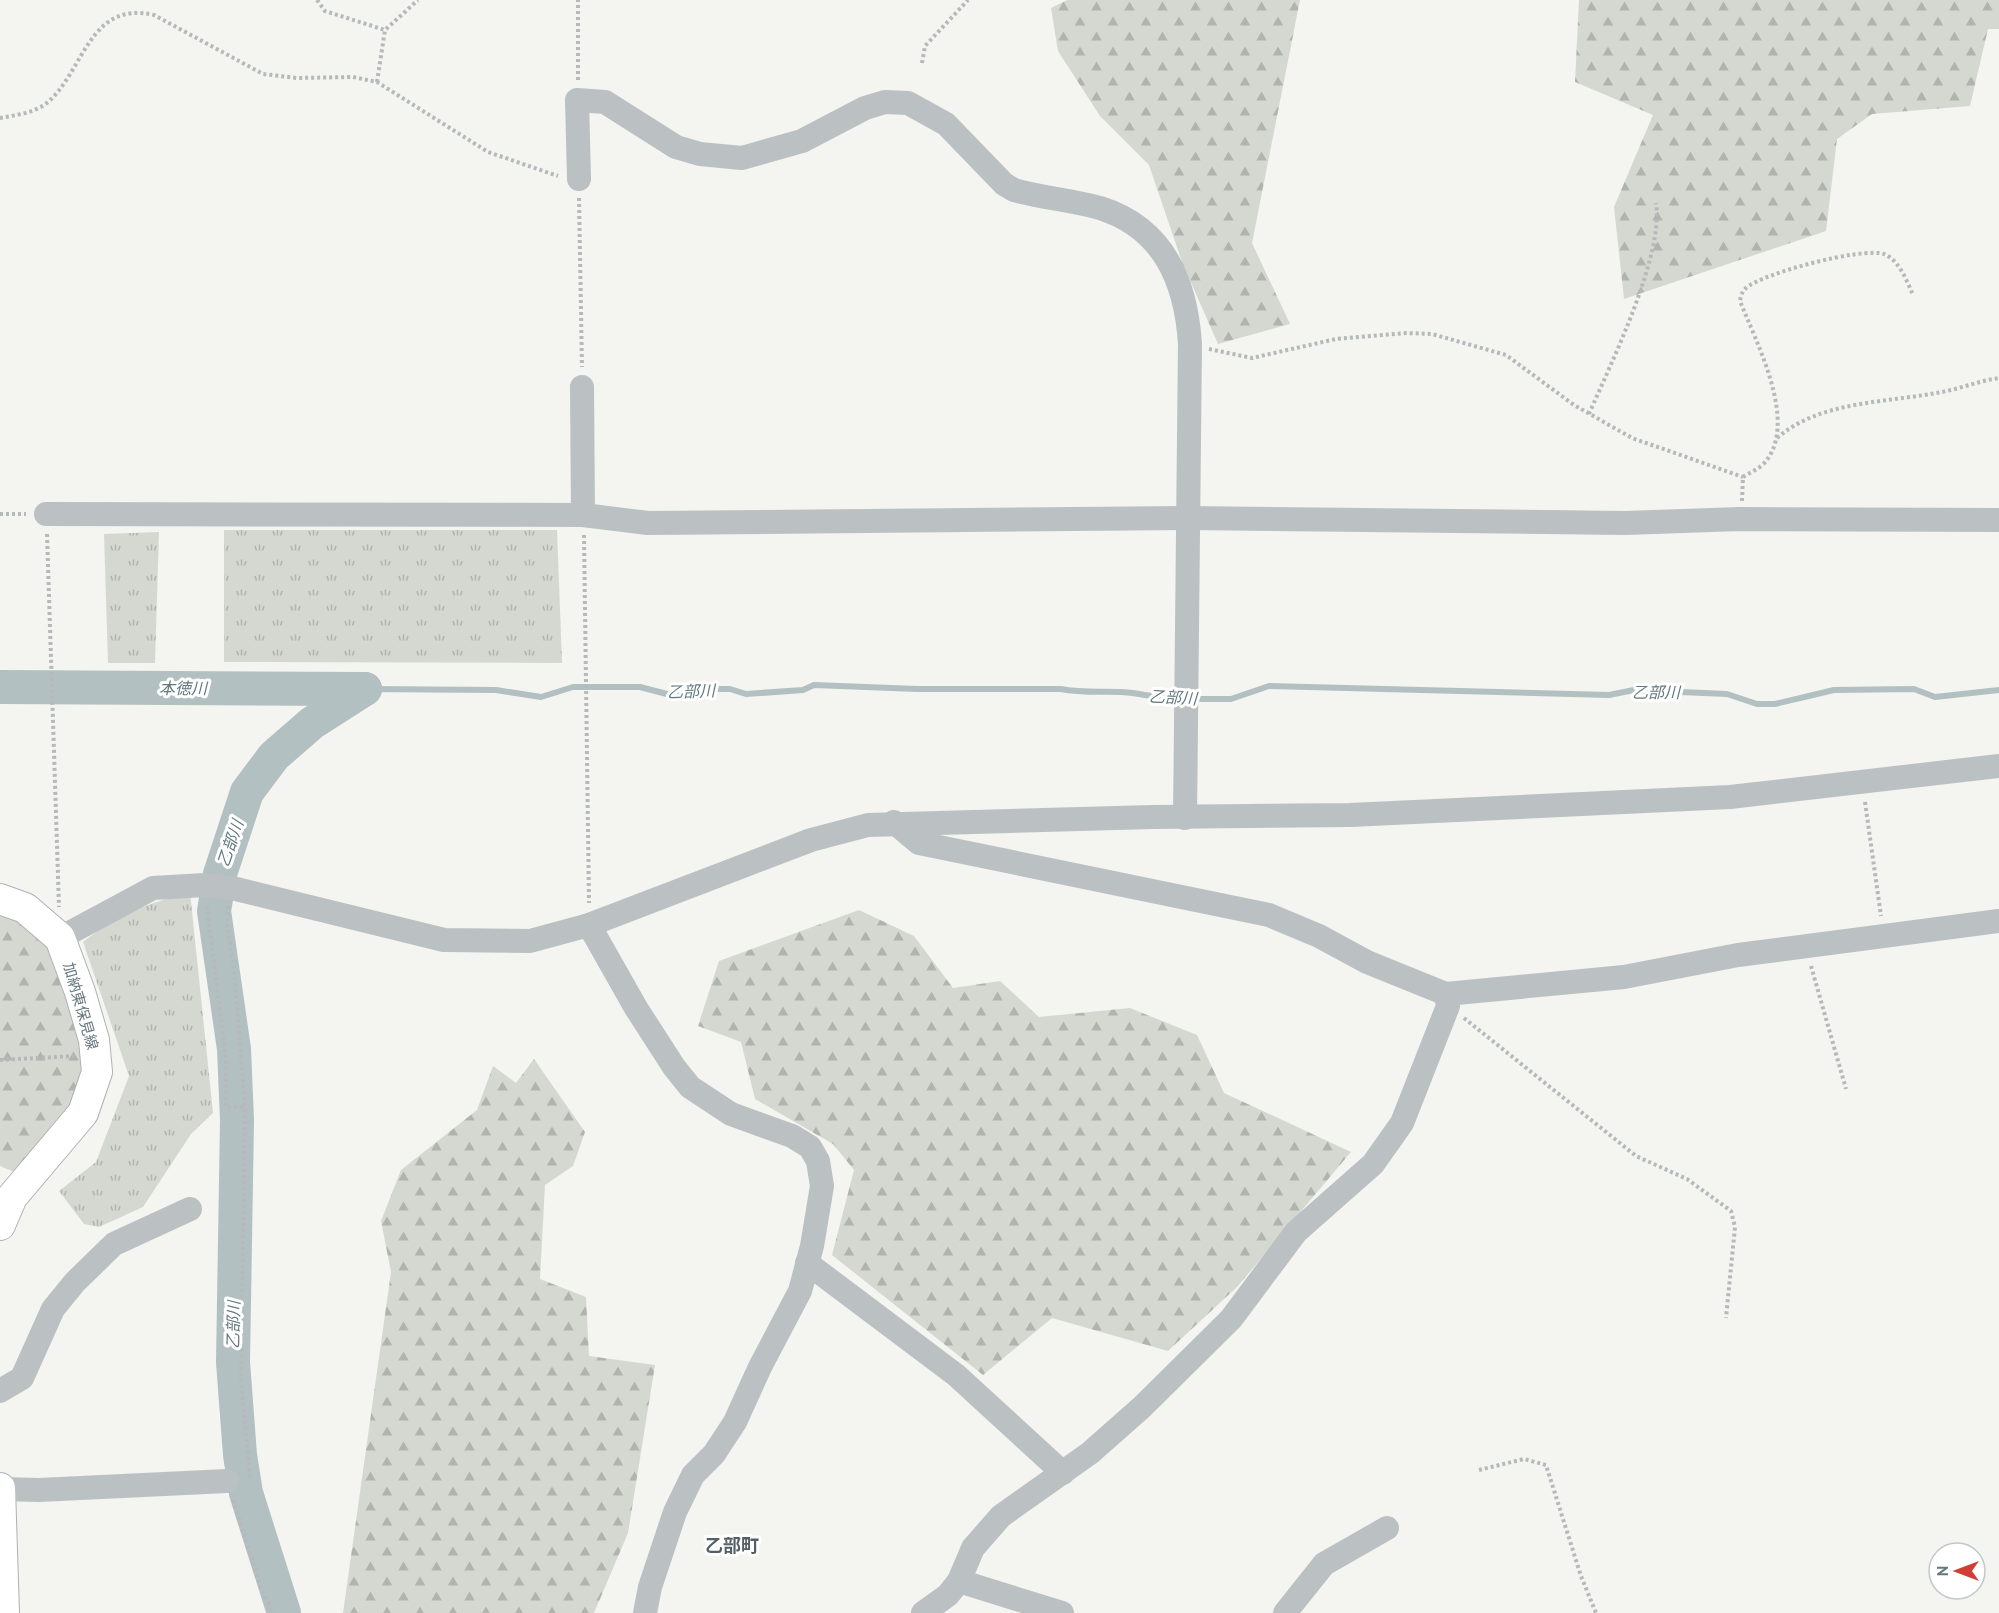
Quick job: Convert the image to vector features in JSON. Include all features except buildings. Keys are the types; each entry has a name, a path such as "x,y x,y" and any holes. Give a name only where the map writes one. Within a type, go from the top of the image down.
{"main road":[{"name":"加納東保見線","path":"0,899 25,908 60,938 80,992 94,1040 97,1072 83,1113 6,1203 0,1225"},
{"path":"0,1488 4,1613"}],"street":[{"path":"579,179 577,100 605,102 676,147 700,154 742,158 802,141 865,108 885,102 908,103 946,123 1004,184 1014,190 1101,209 1142,229 1156,242 1169,262 1184,296 1190,344 1185,818"},
{"path":"582,387 583,515"},
{"path":"46,514 583,515 648,523 1188,518 1625,523 1740,519 1999,520"},
{"path":"60,938 153,888 205,885 232,888 444,940 530,941 589,925 811,840 868,825 894,822 1350,815 1730,797 1999,766"},
{"path":"894,822 919,843 1269,915 1319,936 1447,1000 1624,976 1738,956 1999,921"},
{"path":"589,925 636,1008 690,1087 731,1114 792,1136 810,1148 818,1161 822,1186 800,1291 760,1367 735,1422 714,1454 693,1475 675,1512 650,1587 645,1613"},
{"path":"923,1613 948,1595 958,1581 974,1548 1001,1516 1063,1473 1134,1415 1231,1319 1296,1232 1373,1164 1402,1123 1447,1000"},
{"path":"0,1391 22,1378 53,1309 75,1282 114,1244 190,1209"},
{"path":"807,1263 956,1375 1063,1473"},
{"path":"0,1488 39,1490 239,1479"},
{"path":"1285,1613 1324,1564 1387,1528"},
{"path":"958,1581 1062,1613"}],"path":[{"path":"317,0 325,11 386,30"},
{"path":"377,82 386,30 418,0"},
{"path":"577,100 578,0"},
{"path":"922,63 926,46 968,0"},
{"path":"0,118 41,107 49,101 63,85 99,25 114,15 141,10 263,74 297,78 353,77 377,82 393,89 488,152 542,172 579,179 582,387"},
{"path":"1589,414 1648,267 1657,217 1656,203"},
{"path":"1190,344 1252,358 1336,339 1407,333 1432,334 1506,355 1589,414 1632,438 1743,477 1766,462 1776,438 1777,418 1772,384 1740,301 1741,294 1748,287 1846,254 1874,252 1887,255 1894,261 1913,295"},
{"path":"1776,438 1791,426 1845,406 1938,393 1999,378"},
{"path":"46,514 60,938"},
{"path":"583,515 589,925"},
{"path":"1860,782 1868,812 1881,917 1878,937"},
{"path":"205,885 226,1060 226,1107 245,1107"},
{"path":"232,888 227,925 234,970 245,1107 239,1479 260,1585 273,1613"},
{"path":"1806,947 1846,1089"},
{"path":"1447,1000 1491,1041 1521,1061 1636,1156 1687,1179 1731,1211 1736,1227 1726,1318"},
{"path":"0,1060 95,1056"},
{"path":"1479,1470 1524,1459 1546,1465 1581,1576 1596,1613"}],"green space":[{"path":"1067,0 1300,0 1252,243 1290,324 1218,344 1182,262 1149,165 1100,116 1058,51 1051,8"},
{"path":"1579,0 1999,0 1999,29 1988,29 1970,106 1872,114 1837,139 1826,231 1624,299 1614,207 1653,115 1575,82"},
{"path":"224,530 557,530 562,663 224,662"},
{"path":"159,532 155,663 108,663 104,534"},
{"path":"190,892 213,1113 191,1134 143,1207 99,1227 84,1224 59,1191 96,1162 129,1076 83,942 134,911"},
{"path":"859,910 914,936 953,988 1000,981 1039,1017 1130,1008 1197,1035 1224,1093 1351,1152 1237,1287 1168,1351 1052,1318 983,1375 832,1255 854,1170 833,1144 755,1099 741,1042 698,1026 719,961"},
{"path":"0,911 20,920 52,949 74,997 85,1074 75,1105 19,1174 0,1166"},
{"path":"534,1059 585,1132 573,1166 545,1185 540,1279 586,1297 589,1356 655,1365 628,1533 594,1613 343,1613 391,1272 381,1221 401,1170 477,1110 493,1066 516,1083"}],"waterway":[{"name":"乙部川","path":"365,689 496,690 541,697 573,687 640,687 667,694 704,689 730,689 746,694 803,690 814,685 917,689 1061,689 1180,698"},
{"name":"乙部川","path":"1190,699 1231,699 1269,686 1609,695 1634,690 1727,694 1757,704 1775,704 1834,690 1914,689 1935,697 1999,690"},
{"name":"本徳川","path":"0,687 365,689"},
{"name":"乙部川","path":"284,1613 246,1493 240,1455 233,1362 237,1120 234,1049 214,911 220,874 247,792 274,756 312,723 365,689"}],"district":[{"name":"乙部町","path":"732,1545"}]}
